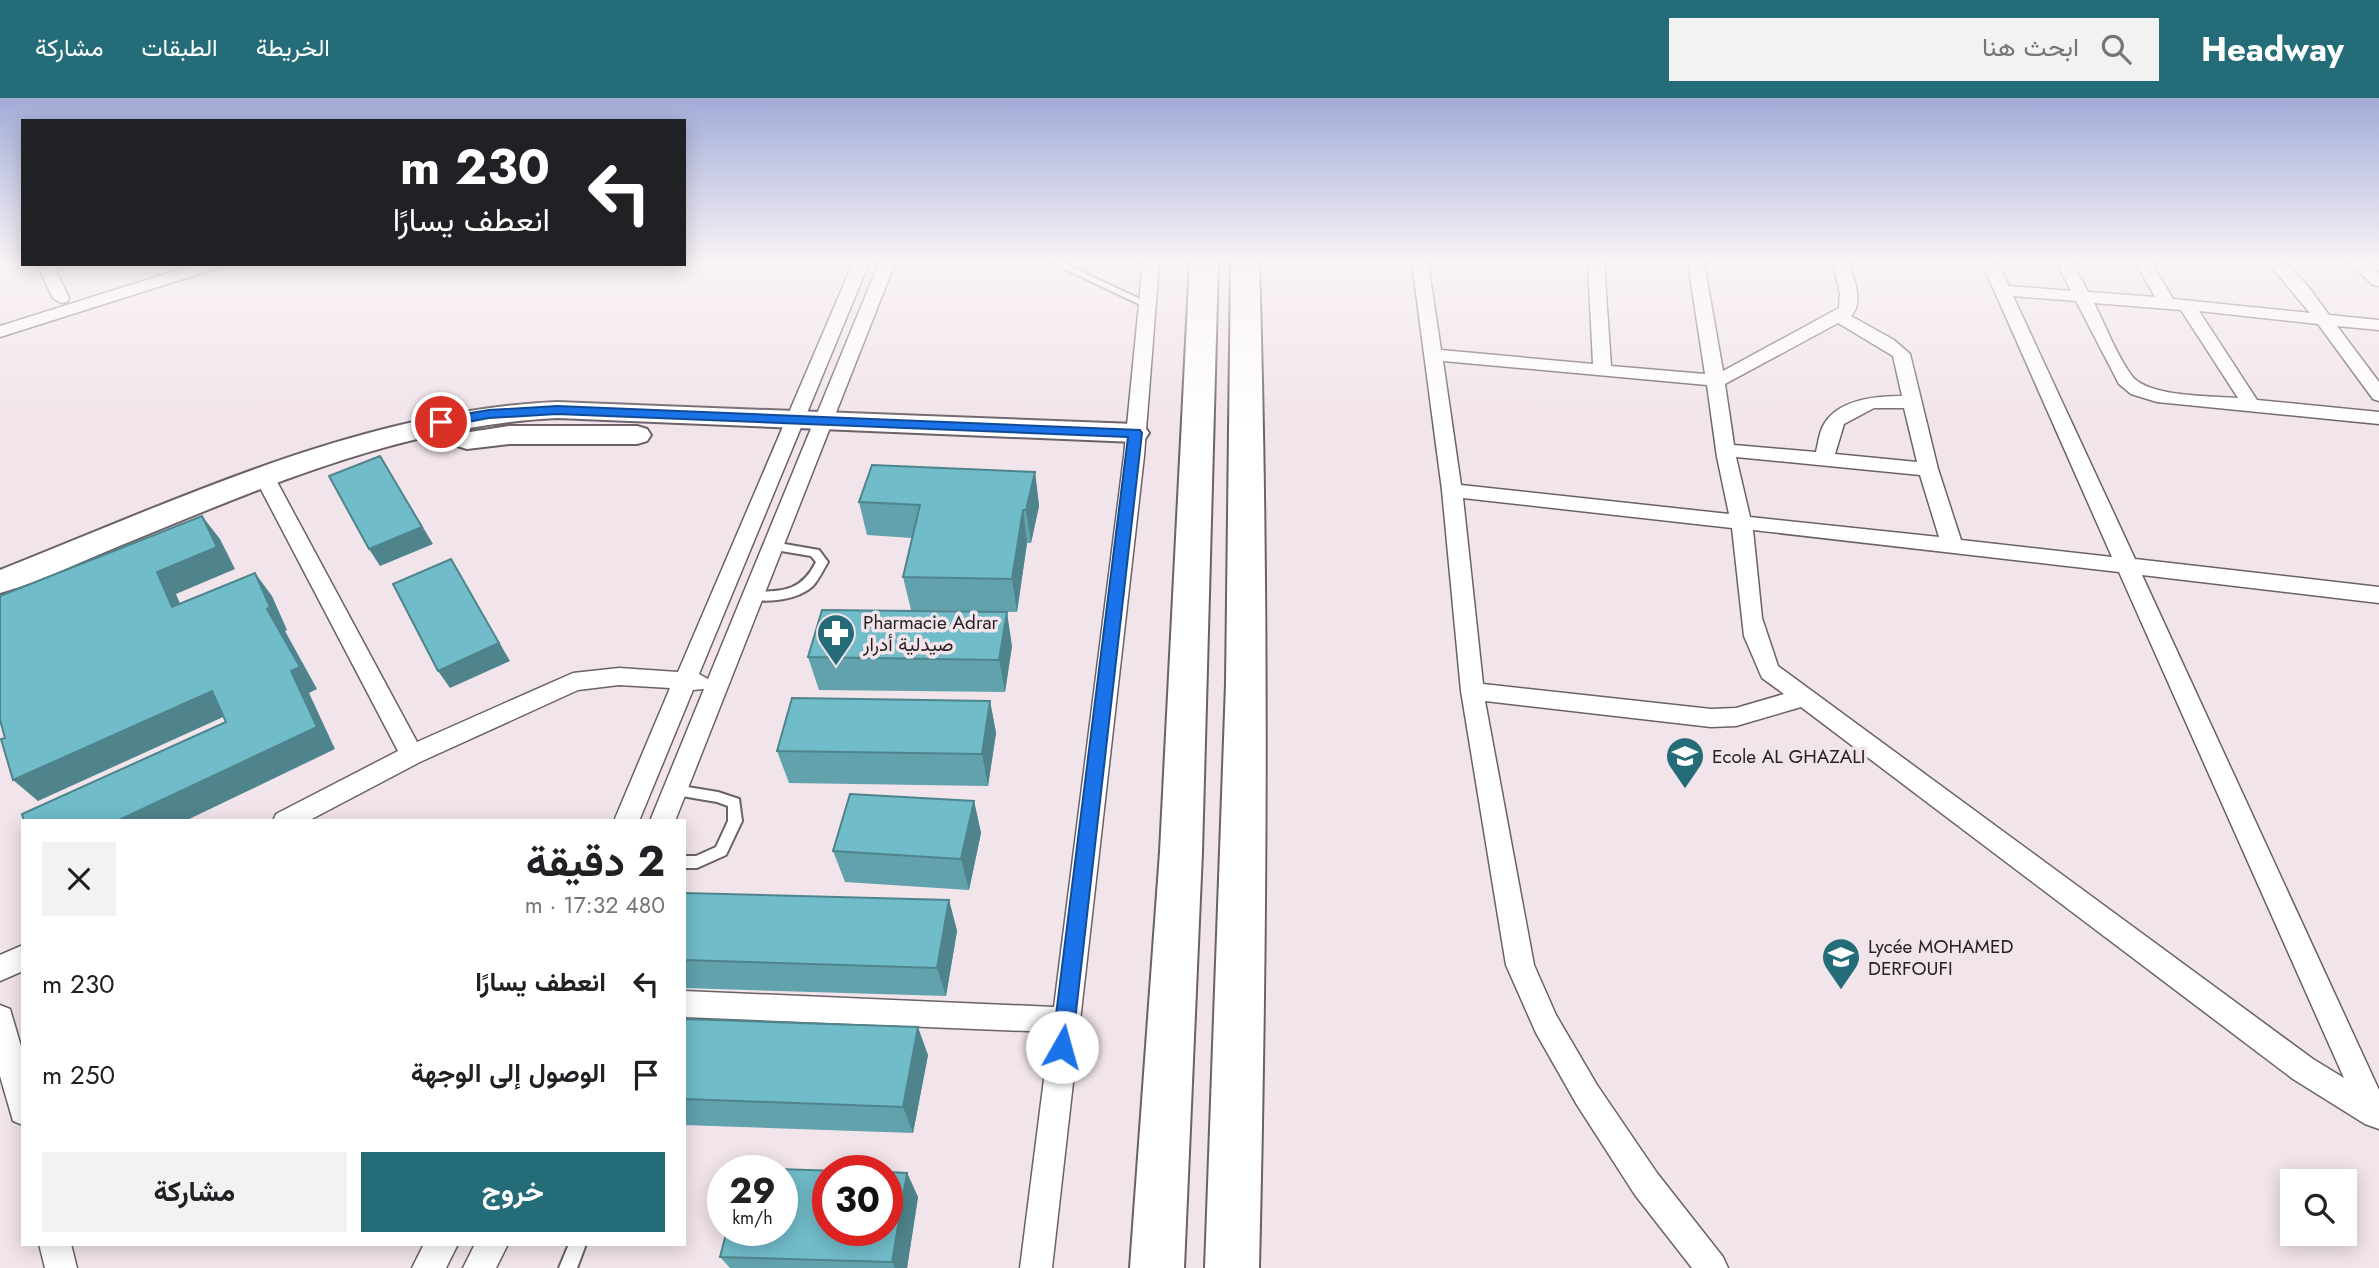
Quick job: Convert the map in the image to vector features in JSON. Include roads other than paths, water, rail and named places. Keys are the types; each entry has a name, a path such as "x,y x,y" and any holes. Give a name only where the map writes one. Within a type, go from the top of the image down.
{"highway":[{"path":"1157,1268 1182,839 1202,318"},
{"path":"1232,1268 1239,1103 1246,657 1246,318"}],"street":[{"path":"0,332 46,318"},
{"path":"663,819 773,546 805,430 843,318"},
{"path":"626,819 685,681 860,318"},
{"path":"1036,1268 1135,445 1146,318"},
{"path":"1428,318 1452,490 1472,691 1520,965 1546,1024 1587,1095 1646,1184 1712,1268"},
{"path":"1599,318 1602,370"},
{"path":"1706,318 1726,450 1741,523 1753,628 1761,657 1770,672 2303,1069 2378,1117"},
{"path":"1433,355 1717,382 1839,318"},
{"path":"1841,318 1901,354 1928,469 1953,548"},
{"path":"2015,318 2378,1117"},
{"path":"2094,318 2130,386 2157,396 2379,418"},
{"path":"2187,318 2252,406"},
{"path":"2311,318 2379,325"},
{"path":"2325,319 2379,395"},
{"path":"1824,459 1832,427 1837,420 1870,402 1913,402"},
{"path":"0,582 269,486 396,454 482,437 805,430 1135,445"},
{"path":"1726,450 1928,469"},
{"path":"0,604 269,486"},
{"path":"269,486 412,755"},
{"path":"1452,490 1953,548 2127,564 2379,595"},
{"path":"289,819 412,755 572,682 591,677 614,677 718,683"},
{"path":"1472,691 1711,718 1736,718 1802,698"},
{"path":"0,969 21,958"},
{"path":"686,1004 1065,1020"},
{"path":"0,1018 21,1103"},
{"path":"56,1246 61,1268"},
{"path":"428,1268 441,1246"},
{"path":"480,1268 491,1246"}],"lane":[{"path":"753,596 786,595 804,589 816,576 821,562 815,553 773,546"},
{"path":"675,790 734,803 734,821 721,851 697,862 686,862"},
{"path":"568,1268 577,1246"}],"place":[{"name":"Pharmacie Adrar صيدلية أدرار","path":"836,667"},
{"name":"Ecole AL GHAZALI","path":"1685,790"},
{"name":"Lycée MOHAMED DERFOUFI","path":"1841,991"}]}
